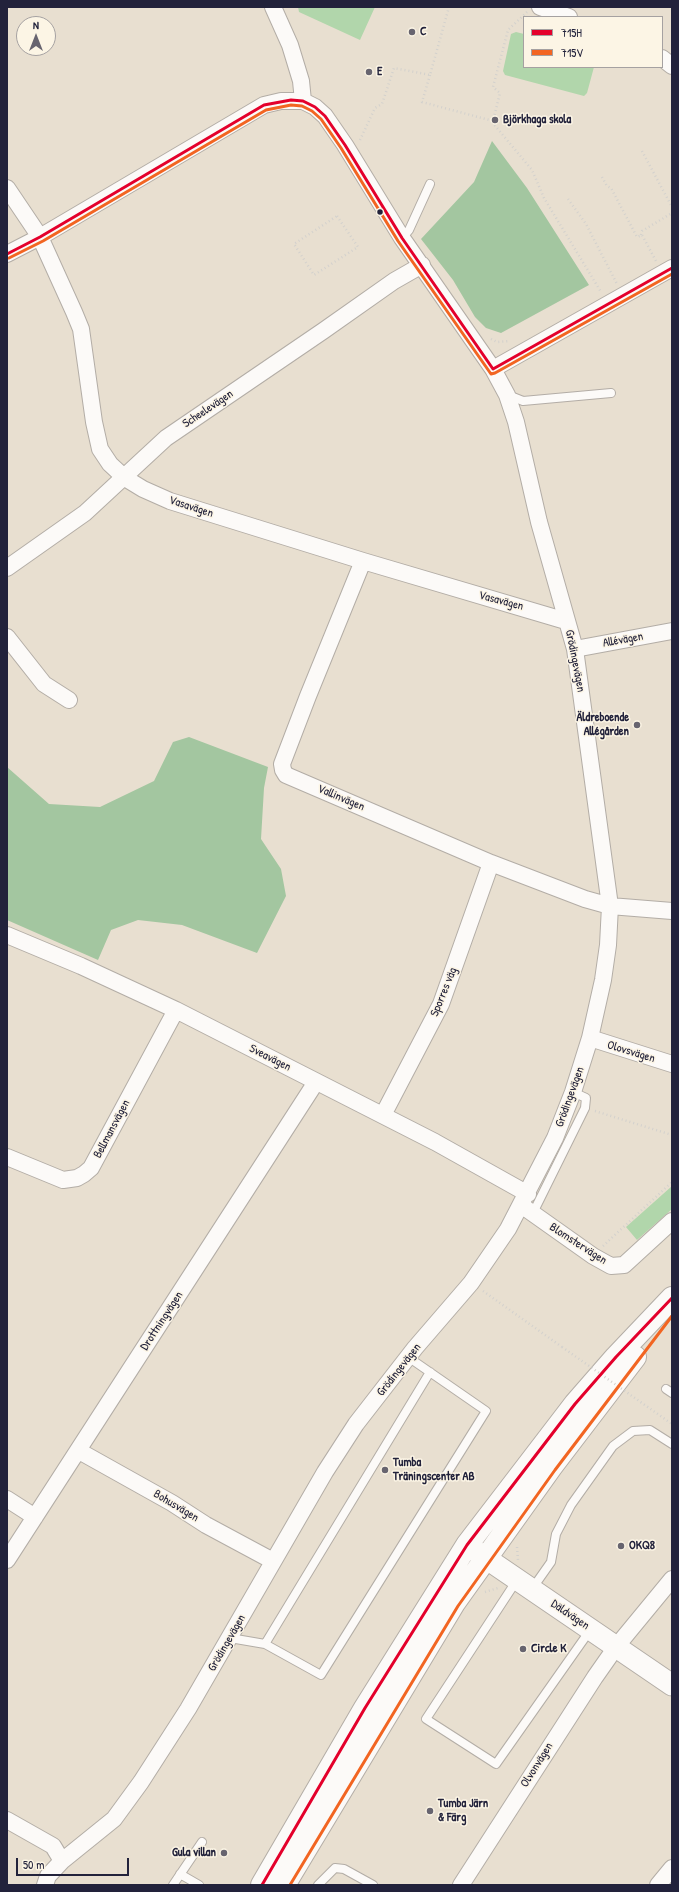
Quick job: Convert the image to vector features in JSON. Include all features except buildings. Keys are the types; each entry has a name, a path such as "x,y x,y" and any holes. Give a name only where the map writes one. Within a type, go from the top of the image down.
{"main road":[{"path":"262,1885 365,1708 476,1551 575,1404 616,1357 672,1298"},
{"path":"284,1885 437,1629 476,1551 551,1467 672,1308"}],"street":[{"path":"7,254 40,237 264,105 281,101 303,101 301,81 287,39 273,7"},
{"path":"540,7 566,16"},
{"path":"663,59 672,66"},
{"name":"Grödingevägen","path":"45,1885 48,1876 62,1861 114,1819 166,1746 230,1638 324,1472 352,1430 408,1358 471,1283 527,1204 573,1092 590,1038 603,980 610,906 575,649 539,522 516,422 507,395 493,369 474,344 402,238 345,145 325,116 315,107 303,101"},
{"name":"Vasavägen","path":"7,188 40,237 62,283 81,329 94,422 100,449 110,464 124,478 143,489 170,501 363,561 566,621"},
{"path":"493,369 666,264"},
{"name":"Scheelevägen","path":"7,568 85,513 166,438 323,332 394,281 422,266"},
{"name":"Vallinvägen","path":"363,561 282,764 286,775 491,863 585,899 610,906 672,911"},
{"name":"Allévägen","path":"575,649 672,631"},
{"path":"7,637 44,684 69,700"},
{"name":"Sporres väg","path":"383,1115 441,1004 491,863"},
{"name":"Sveavägen","path":"7,935 81,966 176,1010 383,1115 487,1170 527,1204"},
{"name":"Bellmansvägen","path":"7,1157 63,1180 77,1178 88,1171 176,1010"},
{"name":"Olovsvägen","path":"590,1038 672,1064"},
{"name":"Drottningvägen","path":"7,1560 79,1451 316,1082"},
{"name":"Blomstervägen","path":"527,1204 592,1256 611,1266 624,1265 672,1221"},
{"name":"Bohusvägen","path":"79,1451 172,1503 206,1525 273,1561"},
{"path":"7,1499 34,1517"},
{"name":"Däldvägen","path":"476,1551 672,1685"},
{"name":"Olvonvägen","path":"462,1885 550,1745 616,1647 672,1579"},
{"path":"7,1820 53,1846 62,1861"},
{"path":"658,1885 672,1868"}],"lane":[{"path":"402,238 409,230 430,184"},
{"path":"507,395 523,401 611,393"},
{"path":"527,1204 585,1108 586,1098 573,1092"},
{"path":"230,1638 265,1644 321,1675 486,1411 408,1358"},
{"path":"265,1644 430,1372"},
{"path":"591,1629 496,1764 426,1719 524,1584 551,1562 556,1534 571,1505 613,1446 633,1432 650,1430 672,1444"},
{"path":"173,1885 202,1842"},
{"path":"318,1885 335,1868 344,1869 373,1885"},
{"path":"180,1874 199,1885"}],"path":[{"path":"449,7 422,102 491,121 532,170 544,198 601,293"},
{"path":"491,121 493,121 500,93 493,87 508,30 532,7"},
{"path":"359,141 375,108 382,104 394,68 430,75"},
{"path":"642,151 672,207"},
{"path":"602,177 611,188 637,237 641,235"},
{"path":"568,200 586,224 617,284"},
{"path":"641,235 642,231 672,213"},
{"path":"337,216 358,247 314,274 294,244 337,216"},
{"path":"641,235 656,262"},
{"path":"650,266 656,262 666,264"},
{"path":"612,287 624,280"},
{"path":"594,297 606,290"},
{"path":"489,338 497,342 509,342 515,338"},
{"path":"585,1108 672,1135"},
{"path":"592,1256 672,1182"},
{"path":"471,1283 672,1424"}],"green space":[{"path":"298,7 375,7 360,40 299,12"},
{"path":"516,32 523,34 523,68 594,68 587,93 584,96 505,75 503,71 511,34"},
{"path":"492,141 527,188 589,285 501,333 486,328 475,317 453,280 421,239 474,182"},
{"path":"189,737 268,767 264,788 261,839 281,869 286,896 257,953 182,925 138,920 111,930 98,960 7,920 7,767 49,804 100,807 154,781 173,742"},
{"path":"672,1186 672,1209 637,1240 626,1227"}],"transit line":[{"name":"715H","path":"7,254 40,237 264,105 291,100 303,101 315,107 325,116 345,145 402,238 493,369 672,268"},
{"name":"715V","path":"9,258 43,241 266,110 291,105 302,106 312,111 321,119 341,148 398,241 491,374 672,274"},
{"name":"715H","path":"262,1885 365,1708 467,1545 575,1404 616,1357 672,1298"},
{"name":"715V","path":"290,1885 458,1606 555,1470 672,1316"}],"place":[{"name":"C","path":"412,32"},
{"name":"E","path":"369,72"},
{"name":"Björkhaga skola","path":"495,120"},
{"name":"Äldreboende Allégården","path":"637,725"},
{"name":"Tumba Träningscenter AB","path":"385,1470"},
{"name":"OKQ8","path":"621,1546"},
{"name":"Circle K","path":"523,1649"},
{"name":"Tumba Järn & Färg","path":"430,1811"},
{"name":"Gula villan","path":"224,1853"}]}
